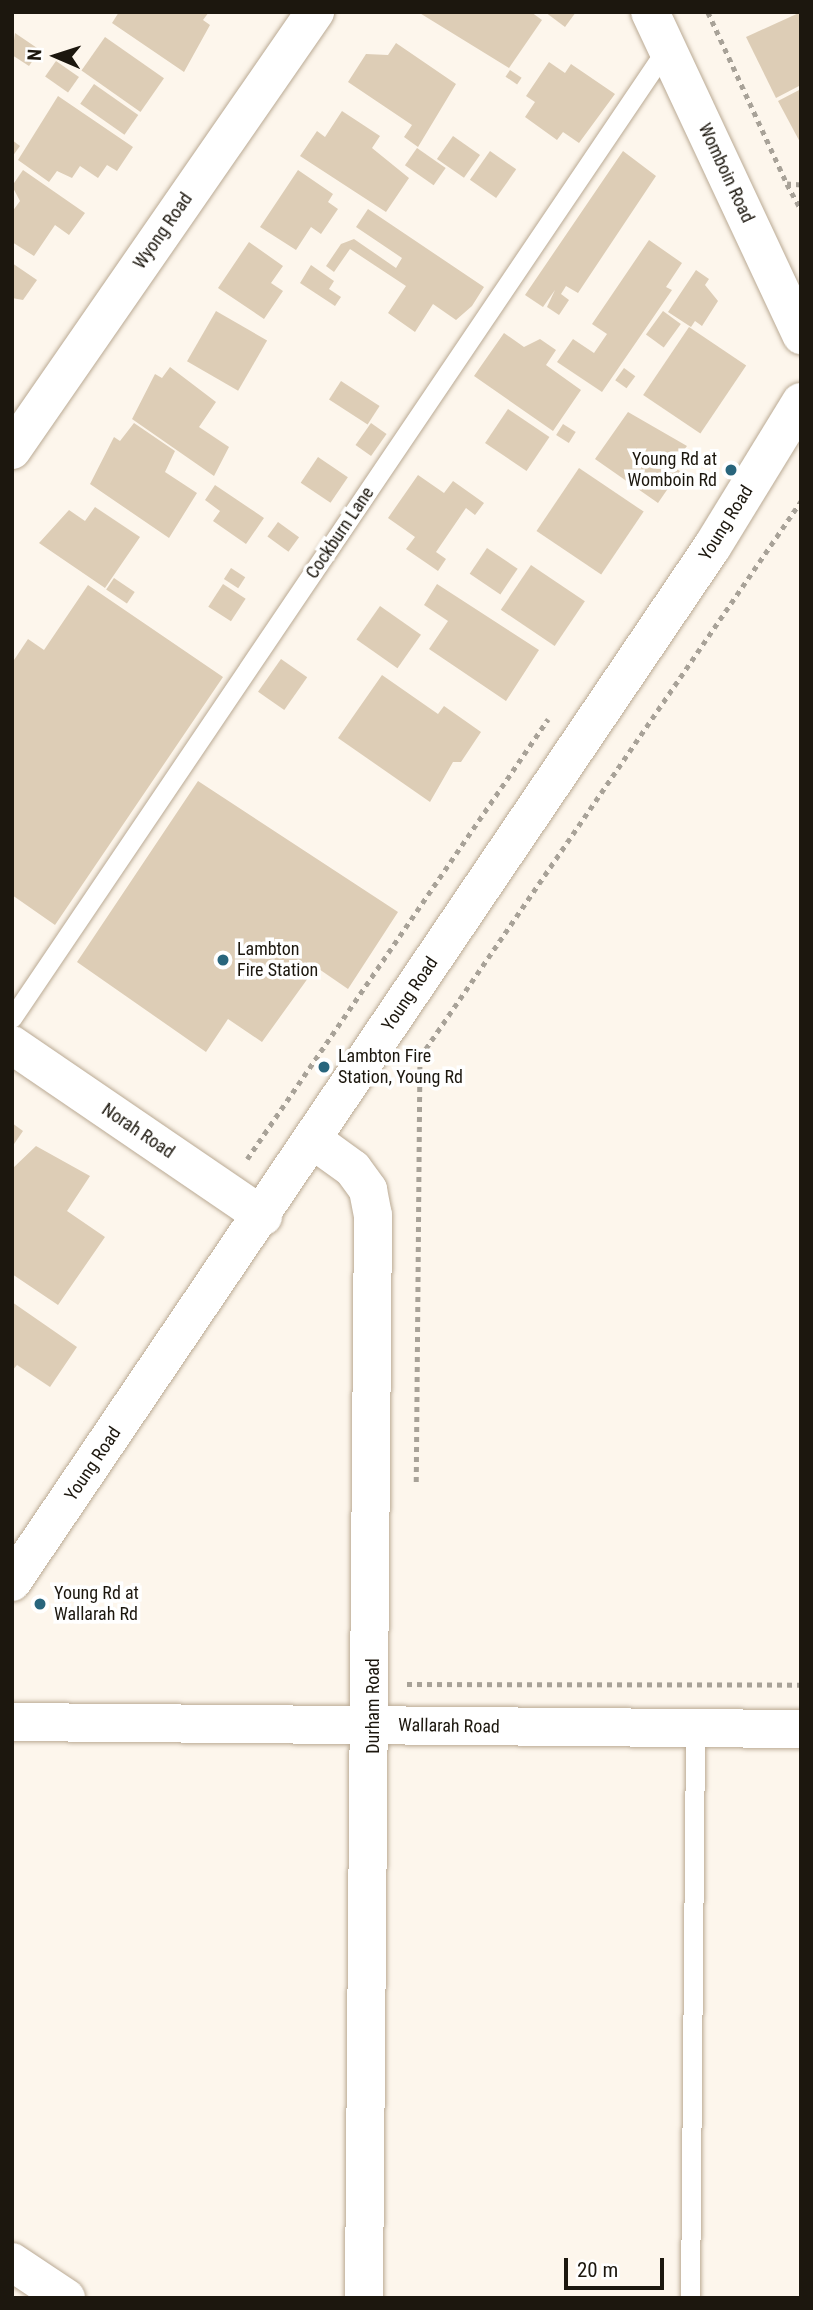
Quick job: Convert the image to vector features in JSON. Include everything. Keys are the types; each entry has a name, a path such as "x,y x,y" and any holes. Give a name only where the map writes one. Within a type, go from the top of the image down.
{"street":[{"name":"Wyong Road","path":"12,450 315,12"},
{"name":"Womboin Road","path":"650,12 801,335"},
{"name":"Young Road","path":"12,1582 263,1216 712,547 801,402"},
{"name":"Norah Road","path":"12,1045 263,1216"},
{"name":"Durham Road","path":"313,1140 353,1169 369,1190 373,1215 373,1724 363,2298"},
{"name":"Wallarah Road","path":"12,1722 373,1724 695,1731 801,1729"},
{"path":"12,2262 66,2298"}],"lane":[{"name":"Cockburn Lane","path":"12,1018 667,48"},
{"path":"690,2298 695,1731"}],"path":[{"path":"708,12 801,209"},
{"path":"788,184 801,186"},
{"path":"416,1482 420,1057 801,501"},
{"path":"407,1684 801,1685"}],"building":[{"path":"119,12 209,12 203,20 210,25 184,72 112,23"},
{"path":"418,12 531,12 542,20 509,68"},
{"path":"545,12 576,12 565,27"},
{"path":"801,12 801,85 776,98 746,37"},
{"path":"15,33 40,50 29,66 12,55"},
{"path":"105,37 164,78 140,112 81,71"},
{"path":"396,43 456,84 418,147 404,137 412,125 348,82 366,54 388,55"},
{"path":"56,61 79,77 68,93 45,77"},
{"path":"549,62 565,73 571,64 615,94 579,143 563,132 557,140 525,117 535,102 526,96"},
{"path":"510,70 522,78 517,84 506,77"},
{"path":"94,84 138,115 124,135 80,104"},
{"path":"801,89 801,144 778,101"},
{"path":"58,96 133,147 117,171 107,165 98,178 80,166 72,178 57,171 49,182 18,160"},
{"path":"342,111 380,136 372,148 409,178 386,212 300,156 317,131 325,137"},
{"path":"453,136 480,155 464,178 437,159"},
{"path":"12,140 20,146 12,157"},
{"path":"417,148 446,168 434,185 405,165"},
{"path":"490,151 516,169 496,198 470,180"},
{"path":"623,151 656,176 578,293 566,286 561,294 569,300 559,315 547,307 555,290 543,307 525,295"},
{"path":"23,170 85,213 69,235 55,225 34,256 12,242 12,212 20,201 12,186"},
{"path":"298,170 333,194 328,202 338,209 321,234 311,227 296,250 260,227"},
{"path":"368,209 484,287 472,306 456,320 433,304 415,332 388,313 406,286 350,249 334,272 326,266 341,244 354,239 396,268 402,258 356,227"},
{"path":"649,240 682,263 666,287 672,290 602,392 557,362 573,339 594,353 607,334 592,324"},
{"path":"249,242 283,266 271,283 283,291 264,319 218,288"},
{"path":"12,263 37,280 23,300 12,298"},
{"path":"311,265 334,281 329,289 341,297 335,306 300,283"},
{"path":"696,270 709,279 705,285 718,301 702,326 695,321 691,327 668,312"},
{"path":"216,311 267,340 238,391 187,361"},
{"path":"663,311 681,324 664,347 646,334"},
{"path":"689,327 746,366 700,434 643,395"},
{"path":"504,333 524,347 540,339 556,350 546,365 581,390 553,431 474,376"},
{"path":"170,367 216,402 199,427 229,447 214,476 132,419 155,374 162,378"},
{"path":"624,368 635,376 627,388 615,380"},
{"path":"341,381 380,406 368,425 329,399"},
{"path":"508,409 549,437 527,471 485,443"},
{"path":"628,412 687,446 672,466 680,471 658,503 595,459"},
{"path":"134,423 175,451 165,472 197,493 169,538 90,484 114,437 120,441"},
{"path":"371,423 387,434 371,456 356,445"},
{"path":"563,424 576,432 569,443 556,435"},
{"path":"318,457 348,477 331,503 301,483"},
{"path":"579,468 644,512 601,575 537,531"},
{"path":"418,475 444,493 453,481 484,503 475,515 466,508 436,552 446,559 438,571 406,549 415,537 388,518"},
{"path":"215,485 264,518 246,544 213,521 220,511 205,500"},
{"path":"95,507 140,537 105,588 39,543 69,510 85,521"},
{"path":"278,522 299,537 288,552 267,537"},
{"path":"487,548 518,569 500,594 470,574"},
{"path":"531,565 585,601 555,646 501,610"},
{"path":"231,568 245,577 238,588 224,579"},
{"path":"114,578 135,592 127,604 106,590"},
{"path":"223,584 246,599 231,621 208,607"},
{"path":"437,584 539,650 506,701 429,649 448,621 424,605"},
{"path":"88,585 223,677 55,925 12,895 12,663 28,639 44,650"},
{"path":"380,606 421,635 397,668 356,640"},
{"path":"281,659 307,677 284,710 258,692"},
{"path":"382,675 438,714 444,706 481,732 461,762 453,762 430,802 338,738"},
{"path":"198,781 398,912 348,989 316,967 262,1042 228,1019 206,1052 77,962"},
{"path":"12,1123 23,1131 12,1147"},
{"path":"36,1146 90,1176 67,1211 105,1237 58,1305 12,1274 12,1169"},
{"path":"12,1302 77,1347 50,1387 17,1365 12,1371"}],"place":[{"name":"Young Rd at Womboin Rd","path":"731,470"},
{"name":"Lambton Fire Station","path":"223,960"},
{"name":"Lambton Fire Station, Young Rd","path":"324,1067"},
{"name":"Young Rd at Wallarah Rd","path":"40,1604"}]}
